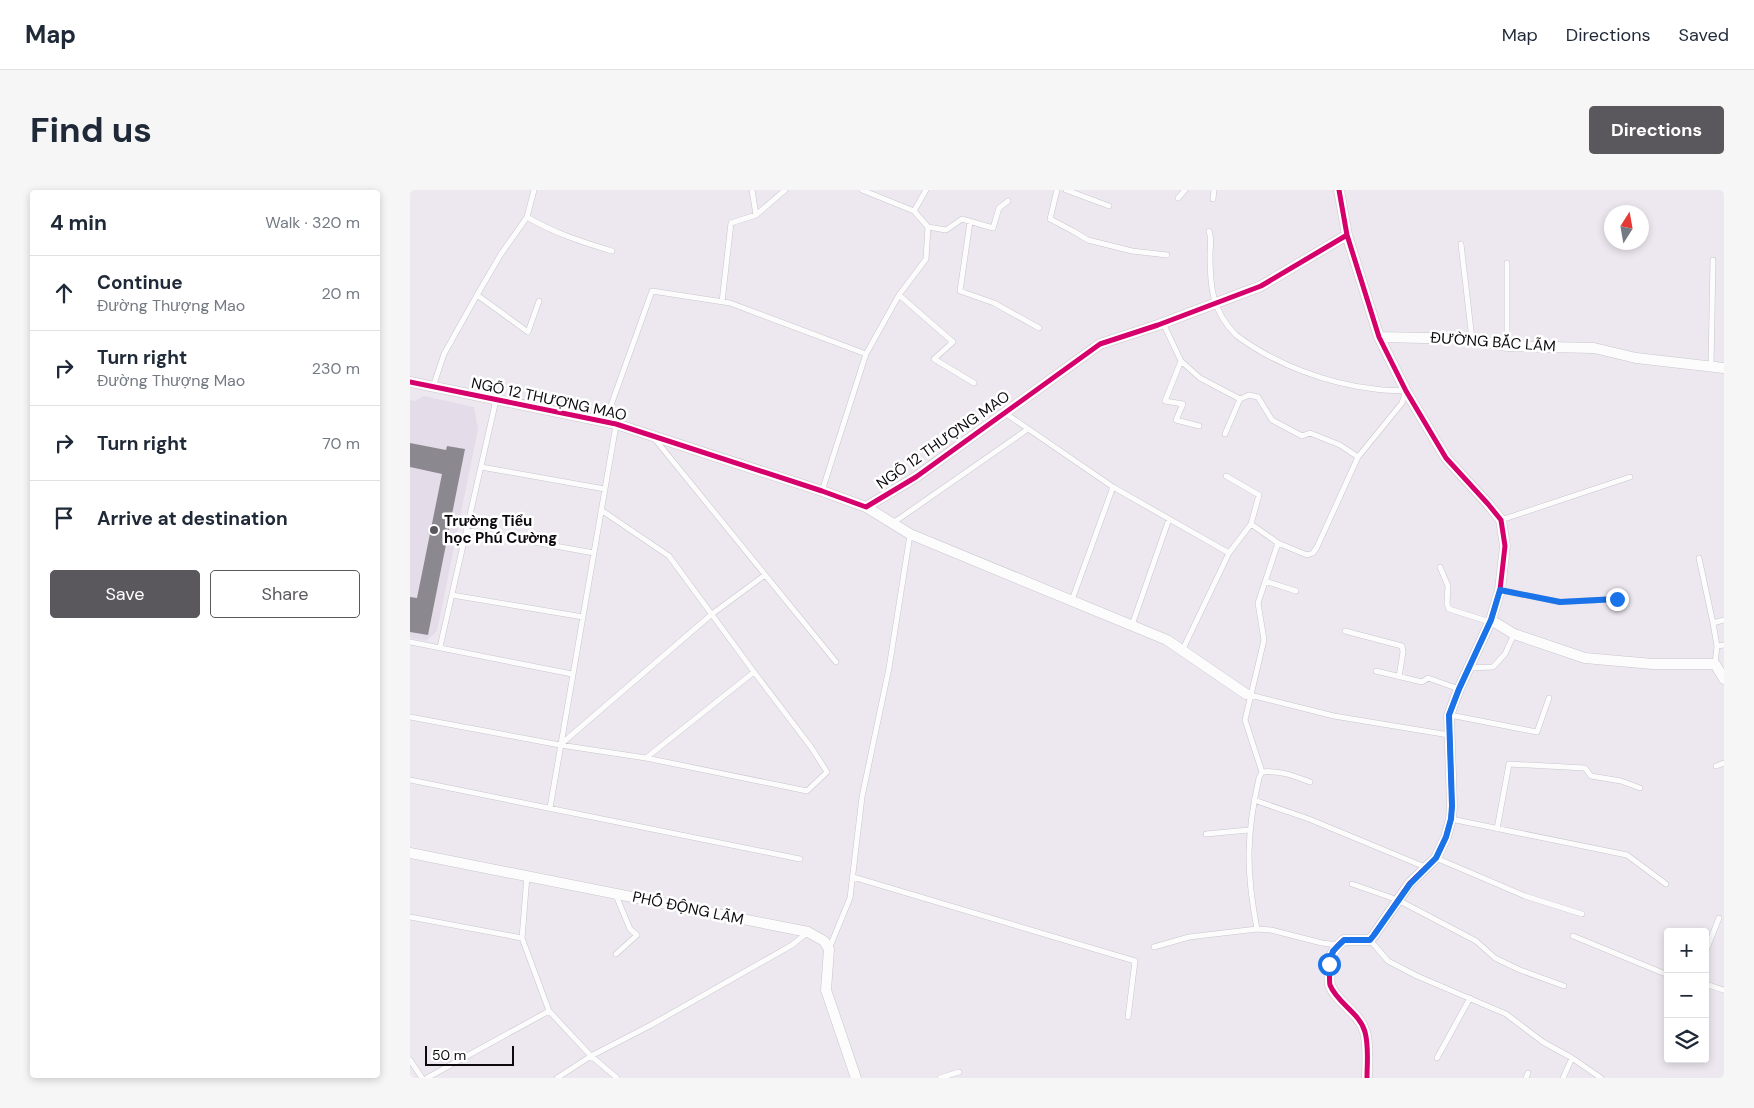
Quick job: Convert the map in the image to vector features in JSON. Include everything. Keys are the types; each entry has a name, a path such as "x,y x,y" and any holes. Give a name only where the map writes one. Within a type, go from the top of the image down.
{"street":[{"path":"1339,190 1347,235 1379,337 1406,391 1446,458 1501,520 1505,546 1500,590 1490,621 1449,715 1451,819 1442,849 1436,858 1410,884 1370,940 1344,940 1333,951 1329,964 1330,984 1364,1030 1367,1050 1367,1078"},
{"name":"NGÕ 12 THƯỢNG MAO","path":"410,382 616,424 866,507 916,477 1100,344 1163,323 1261,286 1347,235"},
{"name":"ĐƯỜNG BẮC LÃM","path":"1379,337 1472,339 1507,346 1594,348 1636,358 1724,368"},
{"path":"866,507 910,534 1167,640 1250,695"},
{"path":"1490,621 1514,634 1585,658 1653,664 1714,664 1724,679"},
{"name":"PHỐ ĐỘNG LÃM","path":"410,853 615,892 808,932 824,941 828,949"},
{"path":"828,949 829,961 826,990 856,1078"}],"lane":[{"path":"433,387 444,354 477,295 526,217 534,190"},
{"path":"752,190 756,216"},
{"path":"722,302 732,223 756,216 785,190"},
{"path":"862,190 914,210 928,227 946,230 962,220 993,228 999,208 1008,201"},
{"path":"914,210 926,190"},
{"path":"1057,190 1050,219 1088,240 1132,250 1167,255"},
{"path":"1066,190 1109,206"},
{"path":"1178,198 1185,190"},
{"path":"1213,199 1214,190"},
{"path":"526,217 572,239 612,251"},
{"path":"970,222 960,291 994,303 1039,328"},
{"path":"822,491 866,354 899,295 926,259 928,227"},
{"path":"1209,231 1214,304 1236,336 1291,367 1316,376 1376,390 1406,391 1402,403 1358,457 1313,554 1307,555 1278,543 1251,524"},
{"path":"1461,244 1472,339"},
{"path":"1711,367 1713,260"},
{"path":"1507,263 1507,346"},
{"path":"605,422 652,291 730,303 866,354"},
{"path":"477,295 528,332 539,301"},
{"path":"899,295 952,342 934,359 974,383"},
{"path":"1163,323 1181,361 1200,378 1240,399 1249,396 1258,398 1272,420 1302,436 1310,433 1340,445 1358,457"},
{"path":"1181,361 1165,401 1183,404 1176,420 1199,426"},
{"path":"1225,434 1240,399"},
{"path":"440,647 496,400"},
{"path":"1005,413 1113,487 1229,553"},
{"path":"550,808 616,424"},
{"path":"893,523 1028,429"},
{"path":"652,436 836,662"},
{"path":"481,466 605,489"},
{"path":"1182,651 1229,553 1251,524 1259,495 1226,476"},
{"path":"1501,520 1630,476"},
{"path":"1072,600 1113,487"},
{"path":"410,717 646,758 807,790 827,772 811,747 669,556 601,510"},
{"path":"1132,625 1169,519"},
{"path":"466,530 594,553"},
{"path":"828,949 850,898 862,797 889,668 910,534"},
{"path":"1257,929 1250,895 1249,830 1254,800 1262,772 1246,724 1250,695 1264,640 1258,608 1278,543"},
{"path":"1699,558 1717,646 1714,664"},
{"path":"1440,567 1448,586 1447,604 1449,609 1490,621"},
{"path":"560,744 712,614 765,575"},
{"path":"1265,581 1296,591"},
{"path":"1500,590 1560,602 1617,599"},
{"path":"452,595 583,617"},
{"path":"1713,623 1724,620"},
{"path":"1345,631 1402,646 1403,652 1399,677"},
{"path":"1468,668 1493,667 1505,654 1514,634"},
{"path":"410,642 572,674"},
{"path":"1717,646 1724,645"},
{"path":"1376,671 1422,682 1428,678 1459,689"},
{"path":"646,758 754,672"},
{"path":"1250,695 1334,716 1449,735"},
{"path":"1449,715 1537,732 1549,698"},
{"path":"1497,830 1509,764 1586,768 1591,776 1621,781 1640,788"},
{"path":"1716,766 1724,764"},
{"path":"1262,772 1280,772 1310,782"},
{"path":"410,780 800,859"},
{"path":"1254,800 1309,818 1425,867"},
{"path":"1451,819 1497,830 1623,854 1631,857 1666,884"},
{"path":"1206,834 1249,830"},
{"path":"1436,858 1525,896 1582,914"},
{"path":"527,875 522,938 549,1011 590,1056 617,1078"},
{"path":"853,877 1135,961 1128,1017"},
{"path":"1352,884 1398,900 1476,941 1496,958 1520,970 1564,986"},
{"path":"615,892 630,929 637,935 616,954"},
{"path":"410,917 522,938"},
{"path":"1709,943 1719,918"},
{"path":"1154,947 1190,937 1257,929 1271,930 1322,943 1338,945"},
{"path":"557,1078 590,1056 792,945 808,932"},
{"path":"1573,936 1664,973"},
{"path":"1370,940 1388,961 1417,976 1506,1014 1543,1042 1572,1058 1601,1078"},
{"path":"1709,985 1724,990"},
{"path":"1437,1058 1470,998"},
{"path":"427,1078 549,1011"},
{"path":"1562,1078 1572,1058"},
{"path":"410,1060 422,1078"},
{"path":"940,1078 959,1072"}],"shaded area":[{"name":"Trường Tiểu học Phú Cường","path":"424,396 474,407 478,429 437,631 426,641 410,638 410,400 415,401"}],"building":[{"path":"410,443 446,450 447,446 465,449 428,635 410,632 410,597 417,598 442,474 410,467"}],"cycle path":[{"path":"1339,190 1347,235 1379,337 1406,391 1446,458 1501,520 1505,546 1500,590 1491,620 1449,715 1452,806 1446,837 1436,858 1410,883 1370,940 1344,940 1337,946 1331,956 1329,970 1330,985 1358,1019 1365,1032 1367,1078"},
{"path":"410,382 616,424 866,507 916,477 1100,344 1158,325 1261,286 1347,235"}],"place":[{"name":"Trường Tiểu học Phú Cường","path":"434,530"}],"route":[{"path":"1329,964 1333,951 1344,940 1370,940 1410,884 1436,858 1442,849 1451,819 1452,806 1449,715 1491,620 1500,590 1560,602 1617,599"}]}
